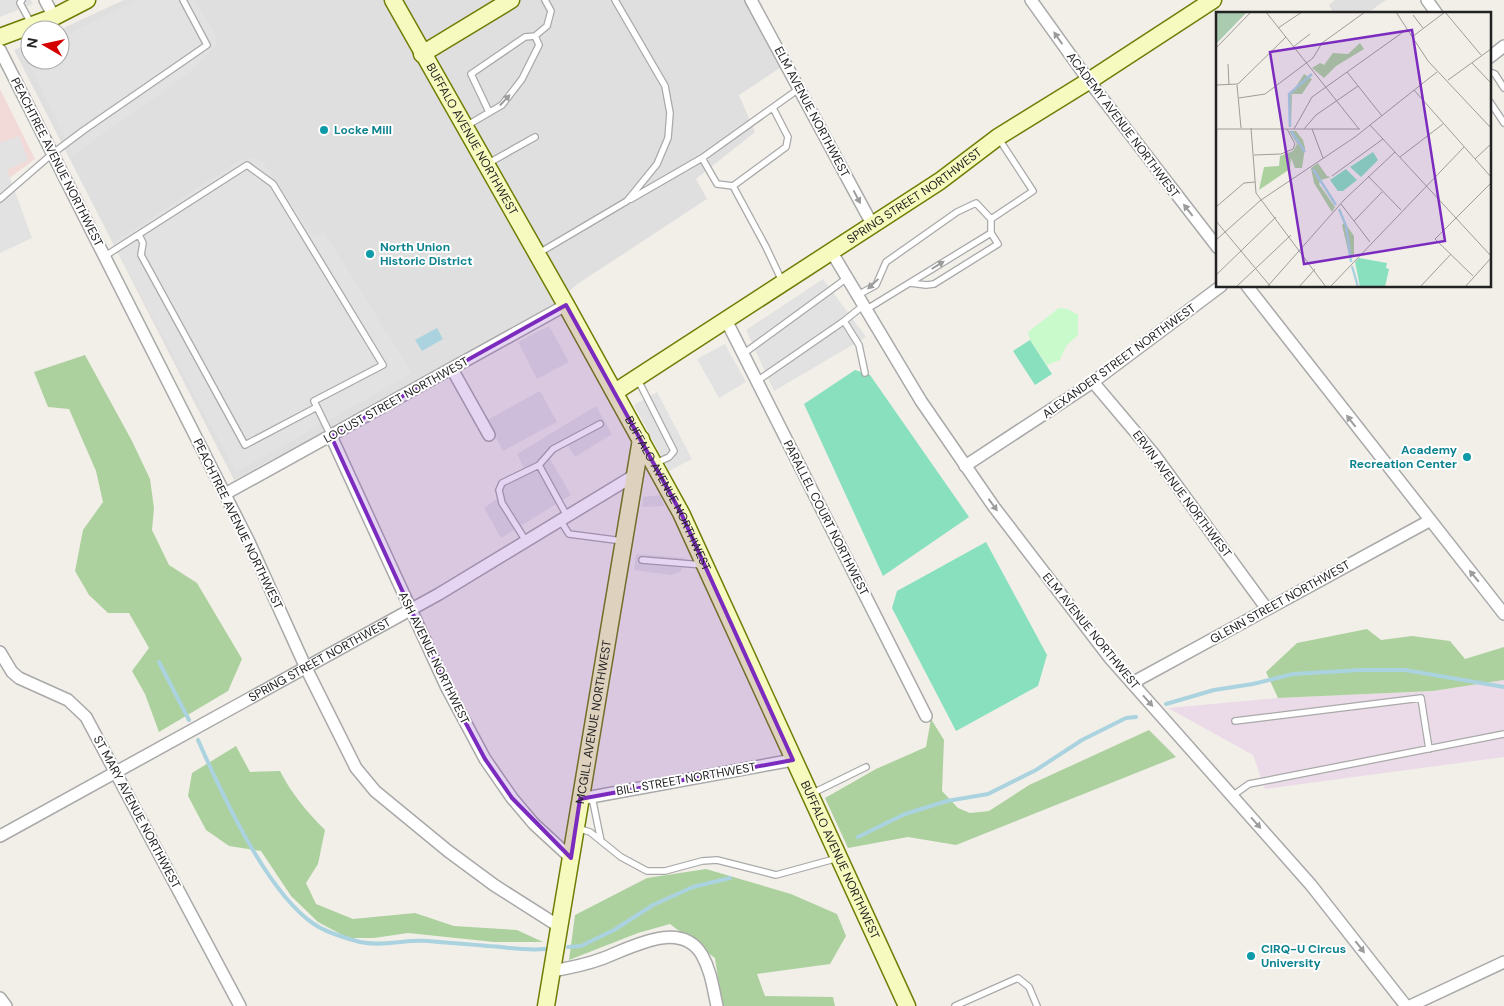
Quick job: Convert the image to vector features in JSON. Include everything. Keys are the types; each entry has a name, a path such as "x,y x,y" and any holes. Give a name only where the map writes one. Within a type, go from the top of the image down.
{"street":[{"path":"45,0 54,17"},
{"path":"46,20 87,0"},
{"name":"BUFFALO AVENUE NORTHWEST","path":"393,0 615,392 681,513 907,1006"},
{"path":"422,54 511,0"},
{"name":"ELM AVENUE NORTHWEST","path":"751,0 872,224"},
{"name":"ACADEMY AVENUE NORTHWEST","path":"1031,0 1089,81 1216,245"},
{"name":"SPRING STREET NORTHWEST","path":"615,392 940,181 998,137 1089,81 1213,0"},
{"path":"1427,0 1436,12"},
{"path":"0,37 20,30"},
{"path":"1492,55 1504,46"},
{"name":"PEACHTREE AVENUE NORTHWEST","path":"0,50 249,542 306,668 356,768 375,791 448,852 494,885 560,927"},
{"name":"ELM AVENUE NORTHWEST","path":"831,251 920,401 965,466 1109,657 1311,885 1406,1006"},
{"name":"ALEXANDER STREET NORTHWEST","path":"965,466 1093,382 1218,288"},
{"path":"1249,288 1429,521 1504,614"},
{"name":"LOCUST STREET NORTHWEST","path":"225,494 566,305"},
{"name":"PARALLEL COURT NORTHWEST","path":"726,320 926,716"},
{"path":"452,369 489,435"},
{"name":"ERVIN AVENUE NORTHWEST","path":"1093,382 1153,453 1267,609"},
{"name":"ASH AVENUE NORTHWEST","path":"331,436 447,688 485,759 512,798 534,824 571,858"},
{"name":"MCGILL AVENUE NORTHWEST","path":"546,1006 576,827 586,798 623,541 641,439"},
{"name":"SPRING STREET NORTHWEST","path":"0,836 410,609 634,475"},
{"name":"GLENN STREET NORTHWEST","path":"1132,683 1429,521"},
{"name":"ST MARY AVENUE NORTHWEST","path":"0,652 12,672 19,678 68,700 78,707 86,717 240,1006"},
{"name":"BILL STREET NORTHWEST","path":"586,798 793,760"},
{"path":"552,971 599,960 650,940 664,937 678,938 689,942 701,953 711,973 717,1006"},
{"path":"1410,1006 1504,962"},
{"path":"0,998 6,1006"}],"lane":[{"path":"22,0 20,3 29,20"},
{"path":"0,199 52,154 207,46 183,0"},
{"path":"489,112 471,74 525,37 535,36 547,26 551,11 545,0"},
{"path":"615,0 666,86 670,113 668,138 657,164 627,202"},
{"path":"464,127 502,105 522,79 539,45 535,36"},
{"path":"1492,73 1495,74 1504,88"},
{"path":"537,254 702,158 800,88"},
{"path":"1492,105 1504,122"},
{"path":"702,158 718,184 733,186 786,147 788,137 773,108"},
{"path":"486,165 535,137"},
{"path":"990,219 1033,191 998,137"},
{"path":"105,256 139,236 247,165 273,184 383,365 314,401 331,436"},
{"path":"733,186 766,247 782,283"},
{"path":"757,380 844,322 863,303 876,285 886,262 957,212 976,203 990,219 990,233 998,244 934,284 926,285 910,282"},
{"path":"863,303 910,282 990,233"},
{"path":"139,236 143,243 141,255 245,445 317,408"},
{"path":"743,354 847,278"},
{"path":"844,322 859,345 865,373"},
{"path":"637,377 674,451 669,457 654,464"},
{"path":"526,541 502,503 499,490 502,483 539,464 553,449 600,424"},
{"path":"539,464 564,518 568,534 623,541"},
{"path":"642,560 705,565"},
{"path":"1235,721 1421,698 1429,748"},
{"path":"1232,796 1249,784 1504,734"},
{"path":"809,795 866,767"},
{"path":"586,798 601,841"},
{"path":"576,827 590,832 621,857 647,871 665,871 702,861 718,860 776,875 838,858"},
{"path":"956,1006 1018,978 1029,987 1037,1006"}],"highlighted area":[{"path":"566,305 681,513 793,760 580,799 571,858 512,798 485,759 447,688 331,436"}],"shaded area":[{"path":"0,0 31,0 33,4 0,17"},
{"name":"North Union Historic District","path":"124,0 757,0 783,66 739,95 755,132 696,179 707,199 576,285 558,302 360,413 234,480 24,70 70,70 70,25"},
{"path":"137,0 195,0 216,35 216,46 192,71 73,155 32,70 70,70 70,33"},
{"path":"1335,0 1386,0 1369,12 1333,12 1329,5"},
{"name":"North Union Historic District","path":"20,47 20,62 14,50"},
{"path":"0,89 35,159 0,185"},
{"path":"19,136 28,160 7,170 32,238 0,253 0,143"},
{"path":"249,158 262,161 313,236 324,232 412,373 236,472 113,243 237,162"},
{"path":"823,279 866,337 774,391 746,330"},
{"path":"549,326 569,362 537,379 518,342"},
{"path":"725,344 746,382 719,398 697,359"},
{"path":"540,391 557,422 503,451 487,420"},
{"path":"657,392 692,459 669,471 634,405"},
{"path":"596,406 612,434 575,457 567,444 549,457 571,495 501,538 484,508 498,498 494,489 525,470 517,454"},
{"path":"660,495 664,506 642,507 643,497"},
{"path":"636,554 685,558 681,571 671,575 634,570"},
{"path":"1504,680 1504,757 1265,789 1253,755 1168,708 1278,698 1433,691"}],"green space":[{"path":"1059,308 1068,309 1078,315 1078,335 1066,346 1060,360 1047,365 1030,340 1028,332"},
{"path":"1030,340 1052,374 1035,385 1013,351"},
{"path":"85,355 132,441 150,479 154,508 152,530 169,565 197,583 242,659 228,691 159,732 145,694 132,671 149,648 129,613 108,613 89,595 75,571 83,530 103,502 96,471 69,409 48,407 34,372"},
{"path":"855,370 870,375 969,517 883,576 804,404"},
{"path":"986,542 1047,655 1038,686 956,731 892,608 897,591"},
{"path":"1367,629 1381,640 1412,636 1450,641 1465,659 1504,647 1504,680 1433,691 1278,698 1266,672 1297,643"},
{"path":"931,719 944,740 942,791 958,808 970,813 989,811 1029,785 1149,730 1176,757 956,845 908,837 848,848 825,798 876,769 926,747"},
{"path":"236,746 250,772 280,771 300,802 325,830 318,864 306,883 316,904 353,919 415,913 454,926 517,930 543,942 494,942 408,933 374,938 348,938 318,922 291,896 261,851 229,846 206,830 188,796 192,773"},
{"path":"706,869 791,894 837,914 846,936 830,964 757,974 765,996 833,997 835,1006 722,1006 715,958 670,924 638,933 569,960 575,915 647,878"}],"water":[{"path":"437,328 443,339 422,351 415,340"}],"waterway":[{"path":"159,662 189,720"},
{"path":"1166,704 1214,690 1253,684 1293,674 1360,670 1405,670 1504,687"},
{"path":"858,837 905,814 947,801 988,794 1036,770 1082,740 1126,718 1136,717"},
{"path":"198,740 232,813 263,866 296,909 314,924 330,933 368,943 420,941 545,949"},
{"path":"568,947 581,946 614,930 653,905 693,887 730,878"}],"place":[{"name":"Locke Mill","path":"324,130"},
{"name":"North Union Historic District","path":"370,254"},
{"name":"Academy Recreation Center","path":"1467,457"},
{"name":"CIRQ-U Circus University","path":"1251,956"}]}
